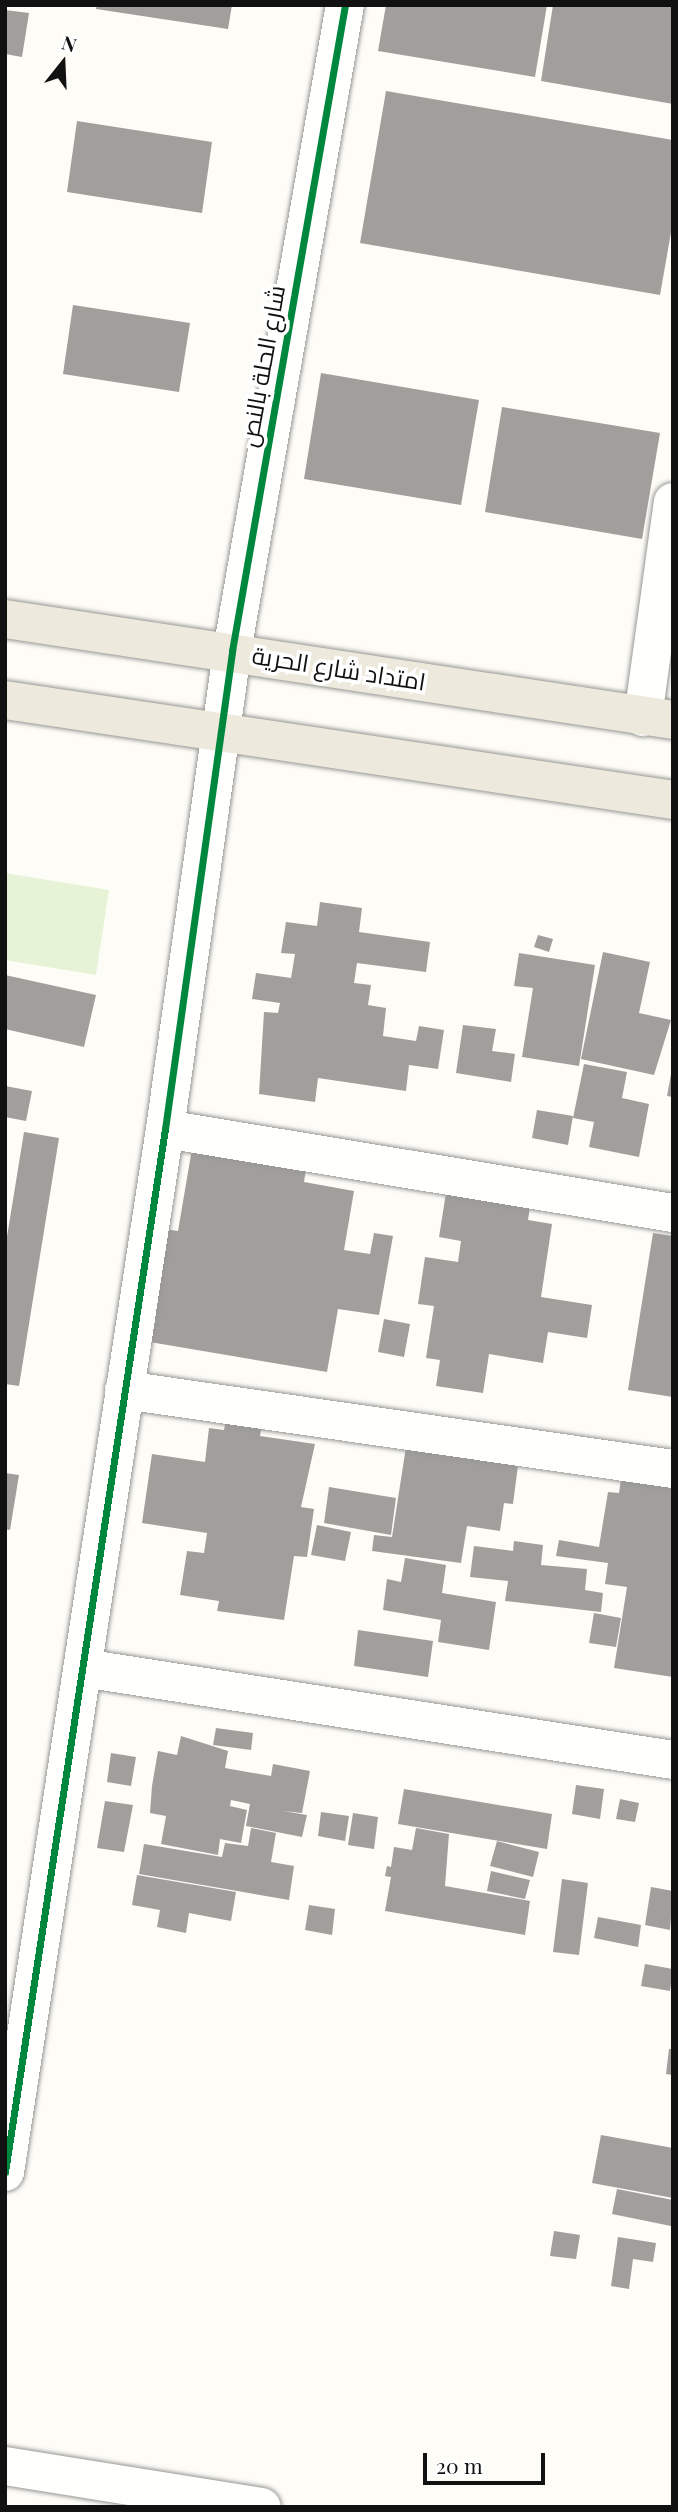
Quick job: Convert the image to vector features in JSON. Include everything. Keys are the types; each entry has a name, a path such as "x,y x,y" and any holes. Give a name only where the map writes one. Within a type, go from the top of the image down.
{"main road":[{"name":"امتداد شارع الحرية","path":"5,619 232,651 658,718"},
{"path":"5,700 673,800"}],"street":[{"name":"شارع الحلة بالنص","path":"5,2172 165,1129 219,733 345,5"},
{"path":"658,718 673,502"},
{"path":"165,1129 673,1213"},
{"path":"124,1390 673,1469"},
{"path":"83,1668 673,1760"},
{"path":"5,2466 147,2485 262,2507"}],"green space":[{"path":"5,873 109,890 96,975 5,960"}],"building":[{"path":"97,5 232,5 228,29 96,9"},
{"path":"386,5 547,5 535,77 378,51"},
{"path":"553,5 673,5 673,104 541,81"},
{"path":"5,10 29,13 22,57 5,54"},
{"path":"386,91 673,140 673,221 660,295 360,243"},
{"path":"77,121 212,142 202,213 67,192"},
{"path":"73,305 190,323 179,392 63,374"},
{"path":"321,373 479,400 461,505 304,479"},
{"path":"502,407 660,433 642,539 485,512"},
{"path":"320,902 362,908 359,932 430,942 426,972 357,963 354,983 371,985 368,1005 386,1008 383,1036 416,1041 419,1026 444,1030 438,1069 409,1065 406,1091 318,1078 315,1102 259,1094 264,1012 278,1013 280,1003 252,999 256,973 291,978 295,954 281,953 286,922 317,926"},
{"path":"538,935 553,939 549,952 534,947"},
{"path":"603,952 650,962 639,1013 671,1020 654,1075 581,1059"},
{"path":"519,953 595,965 579,1066 522,1057 533,988 514,986"},
{"path":"5,975 96,995 84,1047 5,1029"},
{"path":"463,1025 496,1029 492,1051 515,1054 511,1082 456,1073"},
{"path":"584,1064 627,1072 622,1098 649,1104 639,1157 589,1147 594,1122 573,1118"},
{"path":"673,1074 673,1097 667,1096"},
{"path":"5,1086 32,1091 26,1121 5,1117"},
{"path":"537,1110 573,1116 568,1145 532,1138"},
{"path":"24,1132 59,1138 19,1386 5,1384 5,1249"},
{"path":"194,1137 308,1156 304,1182 354,1191 344,1250 370,1254 374,1233 393,1236 379,1315 338,1309 327,1372 138,1340 157,1228 178,1231"},
{"path":"448,1180 532,1193 528,1220 552,1224 541,1297 592,1305 587,1338 548,1332 543,1363 489,1354 483,1393 436,1386 440,1360 426,1358 434,1306 418,1304 425,1257 458,1262 461,1241 439,1237"},
{"path":"653,1233 673,1236 673,1397 628,1390"},
{"path":"384,1319 410,1324 404,1357 378,1352"},
{"path":"228,1408 264,1413 260,1436 315,1444 301,1507 314,1509 307,1557 294,1556 284,1620 217,1611 219,1601 180,1595 187,1551 204,1553 207,1533 142,1523 152,1454 205,1462 209,1428 224,1430"},
{"path":"408,1434 520,1450 513,1504 504,1503 500,1531 467,1526 461,1563 372,1551 374,1535 392,1537"},
{"path":"622,1472 673,1480 673,1677 614,1668 627,1587 605,1584 608,1563 556,1556 559,1540 599,1547 608,1492 619,1493"},
{"path":"5,1473 19,1475 10,1530 5,1529"},
{"path":"329,1487 396,1498 391,1535 324,1523"},
{"path":"317,1525 351,1532 345,1561 311,1555"},
{"path":"514,1541 543,1545 541,1565 587,1569 585,1590 603,1593 601,1612 505,1601 508,1581 470,1577 474,1546 513,1551"},
{"path":"405,1558 446,1565 442,1593 496,1602 489,1650 438,1642 441,1620 383,1610 387,1579 401,1582"},
{"path":"594,1613 621,1618 616,1647 589,1643"},
{"path":"358,1630 433,1641 428,1677 354,1666"},
{"path":"216,1728 253,1733 251,1750 213,1745"},
{"path":"181,1736 228,1751 225,1768 271,1776 273,1764 310,1771 302,1813 283,1811 307,1815 302,1837 246,1826 250,1804 231,1800 230,1806 247,1810 241,1843 220,1839 218,1855 161,1844 166,1816 150,1813 158,1751 177,1755"},
{"path":"111,1753 136,1757 131,1786 107,1782"},
{"path":"576,1785 604,1789 600,1819 572,1814"},
{"path":"404,1789 552,1814 547,1849 398,1824"},
{"path":"620,1799 639,1803 635,1822 616,1819"},
{"path":"105,1801 133,1805 124,1852 97,1848"},
{"path":"321,1812 349,1816 345,1841 318,1836"},
{"path":"353,1813 378,1817 374,1849 348,1845"},
{"path":"251,1828 276,1833 271,1862 294,1866 289,1900 139,1874 144,1844 222,1857 225,1843 248,1846"},
{"path":"416,1828 449,1834 445,1886 530,1901 525,1935 385,1911 391,1877 385,1876 387,1866 391,1867 394,1847 412,1850"},
{"path":"497,1841 539,1852 533,1877 490,1866"},
{"path":"491,1871 530,1880 525,1899 487,1891"},
{"path":"137,1875 236,1892 231,1921 189,1913 186,1933 157,1927 160,1910 132,1905"},
{"path":"562,1879 588,1883 579,1955 553,1952"},
{"path":"651,1887 673,1891 670,1930 645,1925"},
{"path":"309,1905 335,1909 332,1935 305,1930"},
{"path":"598,1917 641,1925 638,1947 594,1938"},
{"path":"645,1964 673,1969 670,1991 641,1986"},
{"path":"669,2049 673,2049 673,2075 666,2074"},
{"path":"601,2135 673,2148 673,2198 592,2183"},
{"path":"617,2189 673,2200 671,2226 612,2214"},
{"path":"554,2231 580,2235 576,2259 550,2256"},
{"path":"618,2237 656,2243 653,2262 633,2259 629,2289 611,2286"}],"cycle path":[{"path":"5,2172 165,1129 232,651 345,5"}]}
